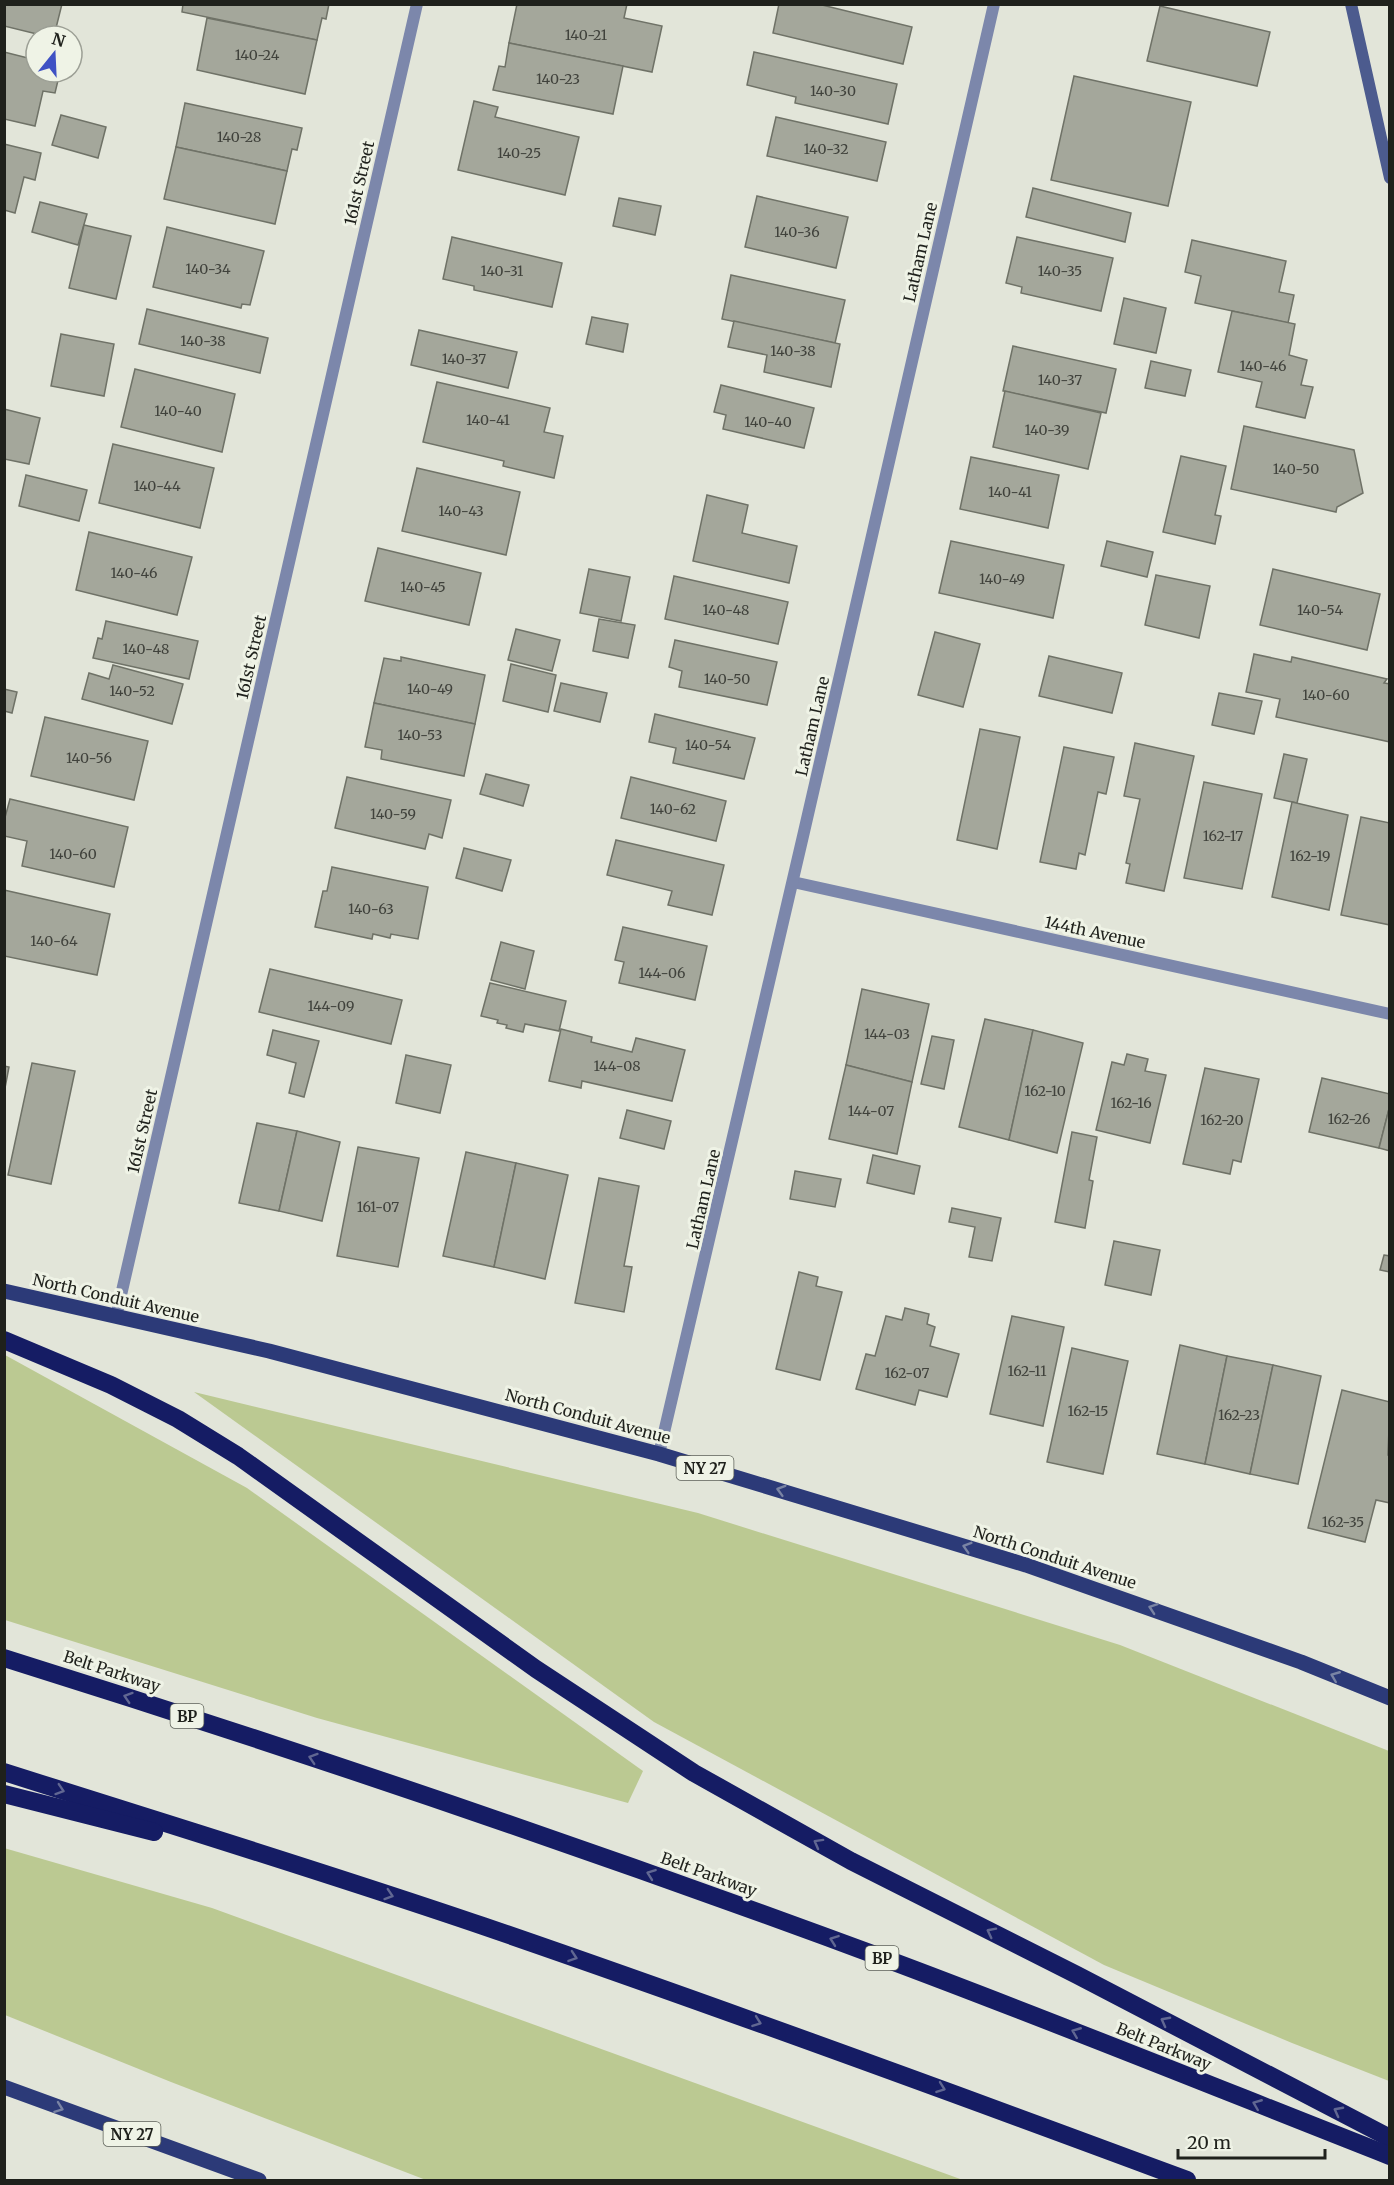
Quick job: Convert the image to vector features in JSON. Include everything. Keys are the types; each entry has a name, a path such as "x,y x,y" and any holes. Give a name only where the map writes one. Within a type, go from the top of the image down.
{"highway":[{"path":"4,1340 111,1385 178,1419 238,1456 536,1669 694,1773 851,1861 1077,1975 1389,2138"},
{"name":"Belt Parkway","path":"4,1658 379,1780 708,1894 1044,2019 1389,2156"},
{"path":"4,1772 333,1877 666,1989 1187,2181"},
{"path":"4,1794 333,1877"}],"main road":[{"path":"1351,4 1389,178"},
{"name":"North Conduit Avenue","path":"4,1291 280,1353 658,1454 1038,1569 1301,1662 1389,1698"},
{"name":"NY 27","path":"4,2087 259,2181"}],"street":[{"name":"161st Street","path":"116,1317 417,4"},
{"name":"Latham Lane","path":"658,1454 794,882 994,4"},
{"name":"144th Avenue","path":"794,882 1389,1014"}],"green space":[{"path":"5,1355 247,1488 643,1771 628,1803 317,1718 5,1620"},
{"path":"194,1392 698,1513 1120,1645 1389,1751 1389,2081 1104,1965 654,1722"},
{"path":"4,1848 212,1908 963,2180 426,2180 171,2082 5,2015"}],"building":[{"path":"4,4 62,4 57,24 24,24 24,31 4,26"},
{"path":"183,4 329,4 326,19 322,18 317,40 182,12"},
{"path":"517,4 627,4 624,18 662,26 652,72 509,43"},
{"path":"779,4 818,4 912,27 903,64 773,33"},
{"path":"1160,6 1270,32 1257,86 1147,61"},
{"path":"207,18 317,40 305,94 197,70"},
{"path":"509,43 623,66 613,114 493,90 499,66 505,67"},
{"path":"4,52 24,57 24,84 57,84 55,93 43,91 35,126 4,119"},
{"path":"754,52 897,84 888,124 795,103 796,97 747,85"},
{"path":"1074,76 1191,102 1168,206 1051,180"},
{"path":"474,101 498,107 495,117 579,137 565,195 458,170"},
{"path":"185,103 302,128 297,150 292,149 287,171 176,147"},
{"path":"61,115 106,127 98,158 52,145"},
{"path":"776,117 886,142 877,181 767,156"},
{"path":"4,144 41,153 35,180 24,177 15,213 4,210"},
{"path":"176,147 287,171 275,224 164,199"},
{"path":"1033,188 1131,213 1125,242 1026,217"},
{"path":"757,196 848,217 836,268 745,247"},
{"path":"619,198 661,206 655,235 613,226"},
{"path":"40,202 87,214 78,245 32,232"},
{"path":"84,225 131,236 116,299 69,288"},
{"path":"167,227 264,251 250,305 242,304 241,308 153,287"},
{"path":"452,237 562,263 552,307 474,290 474,286 443,279"},
{"path":"1017,237 1113,258 1101,311 1021,293 1022,287 1006,283"},
{"path":"1192,240 1286,261 1279,292 1294,295 1288,323 1195,303 1201,276 1185,272"},
{"path":"731,275 845,300 835,343 722,319"},
{"path":"1124,298 1166,308 1156,353 1114,344"},
{"path":"147,309 268,338 260,373 139,344"},
{"path":"1232,311 1295,324 1289,355 1307,360 1301,385 1313,387 1305,418 1256,407 1262,382 1218,372"},
{"path":"592,317 628,324 623,352 586,344"},
{"path":"734,321 840,344 831,387 764,372 767,355 728,347"},
{"path":"419,330 517,352 508,388 411,365"},
{"path":"61,334 114,344 104,396 51,386"},
{"path":"1013,346 1116,369 1106,413 1003,391"},
{"path":"1151,361 1191,370 1185,396 1145,388"},
{"path":"135,369 235,394 222,452 121,427"},
{"path":"437,382 550,408 544,432 563,436 554,478 503,466 504,461 423,442"},
{"path":"721,385 814,408 804,448 723,429 726,415 714,412"},
{"path":"1005,391 1101,413 1088,469 993,447"},
{"path":"4,409 40,418 29,464 4,459"},
{"path":"1244,426 1354,450 1363,493 1337,507 1336,512 1231,489"},
{"path":"113,444 214,468 200,528 99,503"},
{"path":"1181,456 1226,466 1215,515 1221,516 1215,544 1163,532"},
{"path":"971,457 1059,475 1048,528 960,509"},
{"path":"417,468 520,492 506,555 402,531"},
{"path":"26,475 87,490 79,521 19,506"},
{"path":"707,495 748,505 742,533 797,546 789,583 693,561"},
{"path":"89,532 192,557 177,615 76,590"},
{"path":"951,541 1064,565 1053,618 939,593"},
{"path":"1107,541 1153,552 1147,577 1101,566"},
{"path":"378,548 481,573 469,625 365,601"},
{"path":"589,569 630,577 621,621 580,613"},
{"path":"1273,569 1380,594 1367,650 1260,625"},
{"path":"1156,575 1210,586 1199,638 1145,625"},
{"path":"674,576 788,602 778,644 665,619"},
{"path":"599,619 635,625 628,658 593,651"},
{"path":"106,621 198,641 189,679 93,658 98,638 102,639"},
{"path":"516,629 560,640 552,671 508,660"},
{"path":"935,632 980,644 963,707 918,695"},
{"path":"675,640 777,662 767,705 679,687 682,671 669,667"},
{"path":"1254,654 1291,662 1292,657 1387,679 1384,683 1390,684 1390,742 1276,717 1280,699 1246,692"},
{"path":"1049,656 1122,673 1112,713 1039,696"},
{"path":"401,657 485,675 475,724 374,703 384,658 401,661"},
{"path":"511,664 556,675 548,712 503,701"},
{"path":"113,665 183,684 172,724 82,699 89,673 109,679"},
{"path":"561,683 607,693 600,722 554,711"},
{"path":"4,689 17,692 12,713 4,711"},
{"path":"1219,693 1262,701 1254,734 1212,725"},
{"path":"374,703 475,724 464,776 381,759 382,750 365,747"},
{"path":"655,714 755,738 744,779 673,763 676,748 649,742"},
{"path":"45,717 148,741 134,800 31,776"},
{"path":"980,729 1020,737 997,849 957,840"},
{"path":"1135,743 1194,756 1164,891 1126,883 1130,864 1126,863 1140,799 1124,796"},
{"path":"1064,747 1114,757 1106,794 1098,792 1085,855 1079,853 1076,869 1040,862"},
{"path":"1284,754 1307,759 1297,803 1274,798"},
{"path":"486,774 529,785 523,806 480,794"},
{"path":"347,777 451,800 442,838 429,834 425,849 335,828"},
{"path":"631,777 726,801 716,841 621,818"},
{"path":"1204,782 1262,794 1242,889 1184,878"},
{"path":"10,799 128,827 114,887 22,866 27,841 4,836 4,821"},
{"path":"1292,802 1348,815 1329,910 1272,897"},
{"path":"1361,817 1390,823 1390,925 1341,915"},
{"path":"616,840 724,865 712,915 668,905 672,891 607,875"},
{"path":"464,848 511,860 502,891 456,878"},
{"path":"332,867 428,887 418,939 391,934 390,938 373,934 372,939 315,927 323,891 327,891"},
{"path":"4,890 110,914 97,975 4,956"},
{"path":"623,927 707,946 695,1000 619,983 624,962 615,960"},
{"path":"501,942 534,951 525,989 491,980"},
{"path":"270,969 402,1000 391,1044 259,1012"},
{"path":"490,983 566,1001 559,1031 525,1024 523,1032 506,1028 507,1025 497,1023 498,1020 481,1016"},
{"path":"862,989 929,1004 912,1082 846,1065"},
{"path":"985,1019 1033,1030 1009,1140 959,1127"},
{"path":"561,1029 592,1037 591,1042 632,1052 636,1038 685,1050 672,1101 582,1081 581,1088 549,1081"},
{"path":"273,1030 319,1041 304,1097 289,1093 296,1063 267,1055"},
{"path":"1033,1030 1083,1043 1057,1153 1009,1140"},
{"path":"932,1036 954,1040 944,1089 921,1084"},
{"path":"1127,1054 1148,1059 1145,1071 1166,1075 1150,1143 1096,1130 1112,1062 1124,1065"},
{"path":"406,1055 451,1065 440,1113 396,1103"},
{"path":"32,1063 75,1071 51,1184 8,1175"},
{"path":"846,1065 912,1082 897,1154 829,1139"},
{"path":"4,1066 9,1067 4,1093"},
{"path":"1205,1068 1259,1079 1241,1162 1233,1160 1230,1174 1183,1164"},
{"path":"1322,1078 1390,1094 1390,1105 1379,1148 1309,1132"},
{"path":"1390,1105 1390,1151 1379,1148"},
{"path":"627,1110 671,1121 664,1149 620,1138"},
{"path":"257,1123 297,1131 279,1211 239,1203"},
{"path":"297,1131 340,1142 322,1221 279,1211"},
{"path":"1072,1132 1097,1137 1089,1180 1093,1181 1085,1228 1055,1222"},
{"path":"358,1147 419,1158 398,1267 337,1256"},
{"path":"466,1152 516,1163 494,1267 443,1256"},
{"path":"873,1155 920,1166 914,1194 867,1183"},
{"path":"516,1163 568,1175 545,1279 494,1267"},
{"path":"795,1171 841,1179 835,1207 790,1199"},
{"path":"599,1178 639,1186 624,1266 632,1267 624,1312 575,1303"},
{"path":"952,1208 1001,1218 992,1261 969,1257 975,1227 949,1222"},
{"path":"1114,1241 1160,1250 1151,1295 1105,1285"},
{"path":"1384,1255 1390,1256 1390,1272 1380,1270"},
{"path":"799,1272 818,1277 816,1286 842,1292 820,1380 776,1369"},
{"path":"905,1308 929,1314 927,1324 935,1327 930,1346 959,1354 947,1397 919,1390 915,1405 856,1389 866,1354 875,1356 886,1316 902,1320"},
{"path":"1012,1316 1064,1327 1043,1426 990,1414"},
{"path":"1180,1345 1227,1356 1205,1464 1157,1454"},
{"path":"1072,1348 1128,1361 1103,1474 1047,1462"},
{"path":"1227,1356 1273,1365 1250,1474 1205,1464"},
{"path":"1273,1365 1321,1376 1298,1484 1250,1474"},
{"path":"1342,1390 1390,1402 1388,1455 1390,1455 1390,1503 1376,1500 1365,1542 1308,1528"}]}
